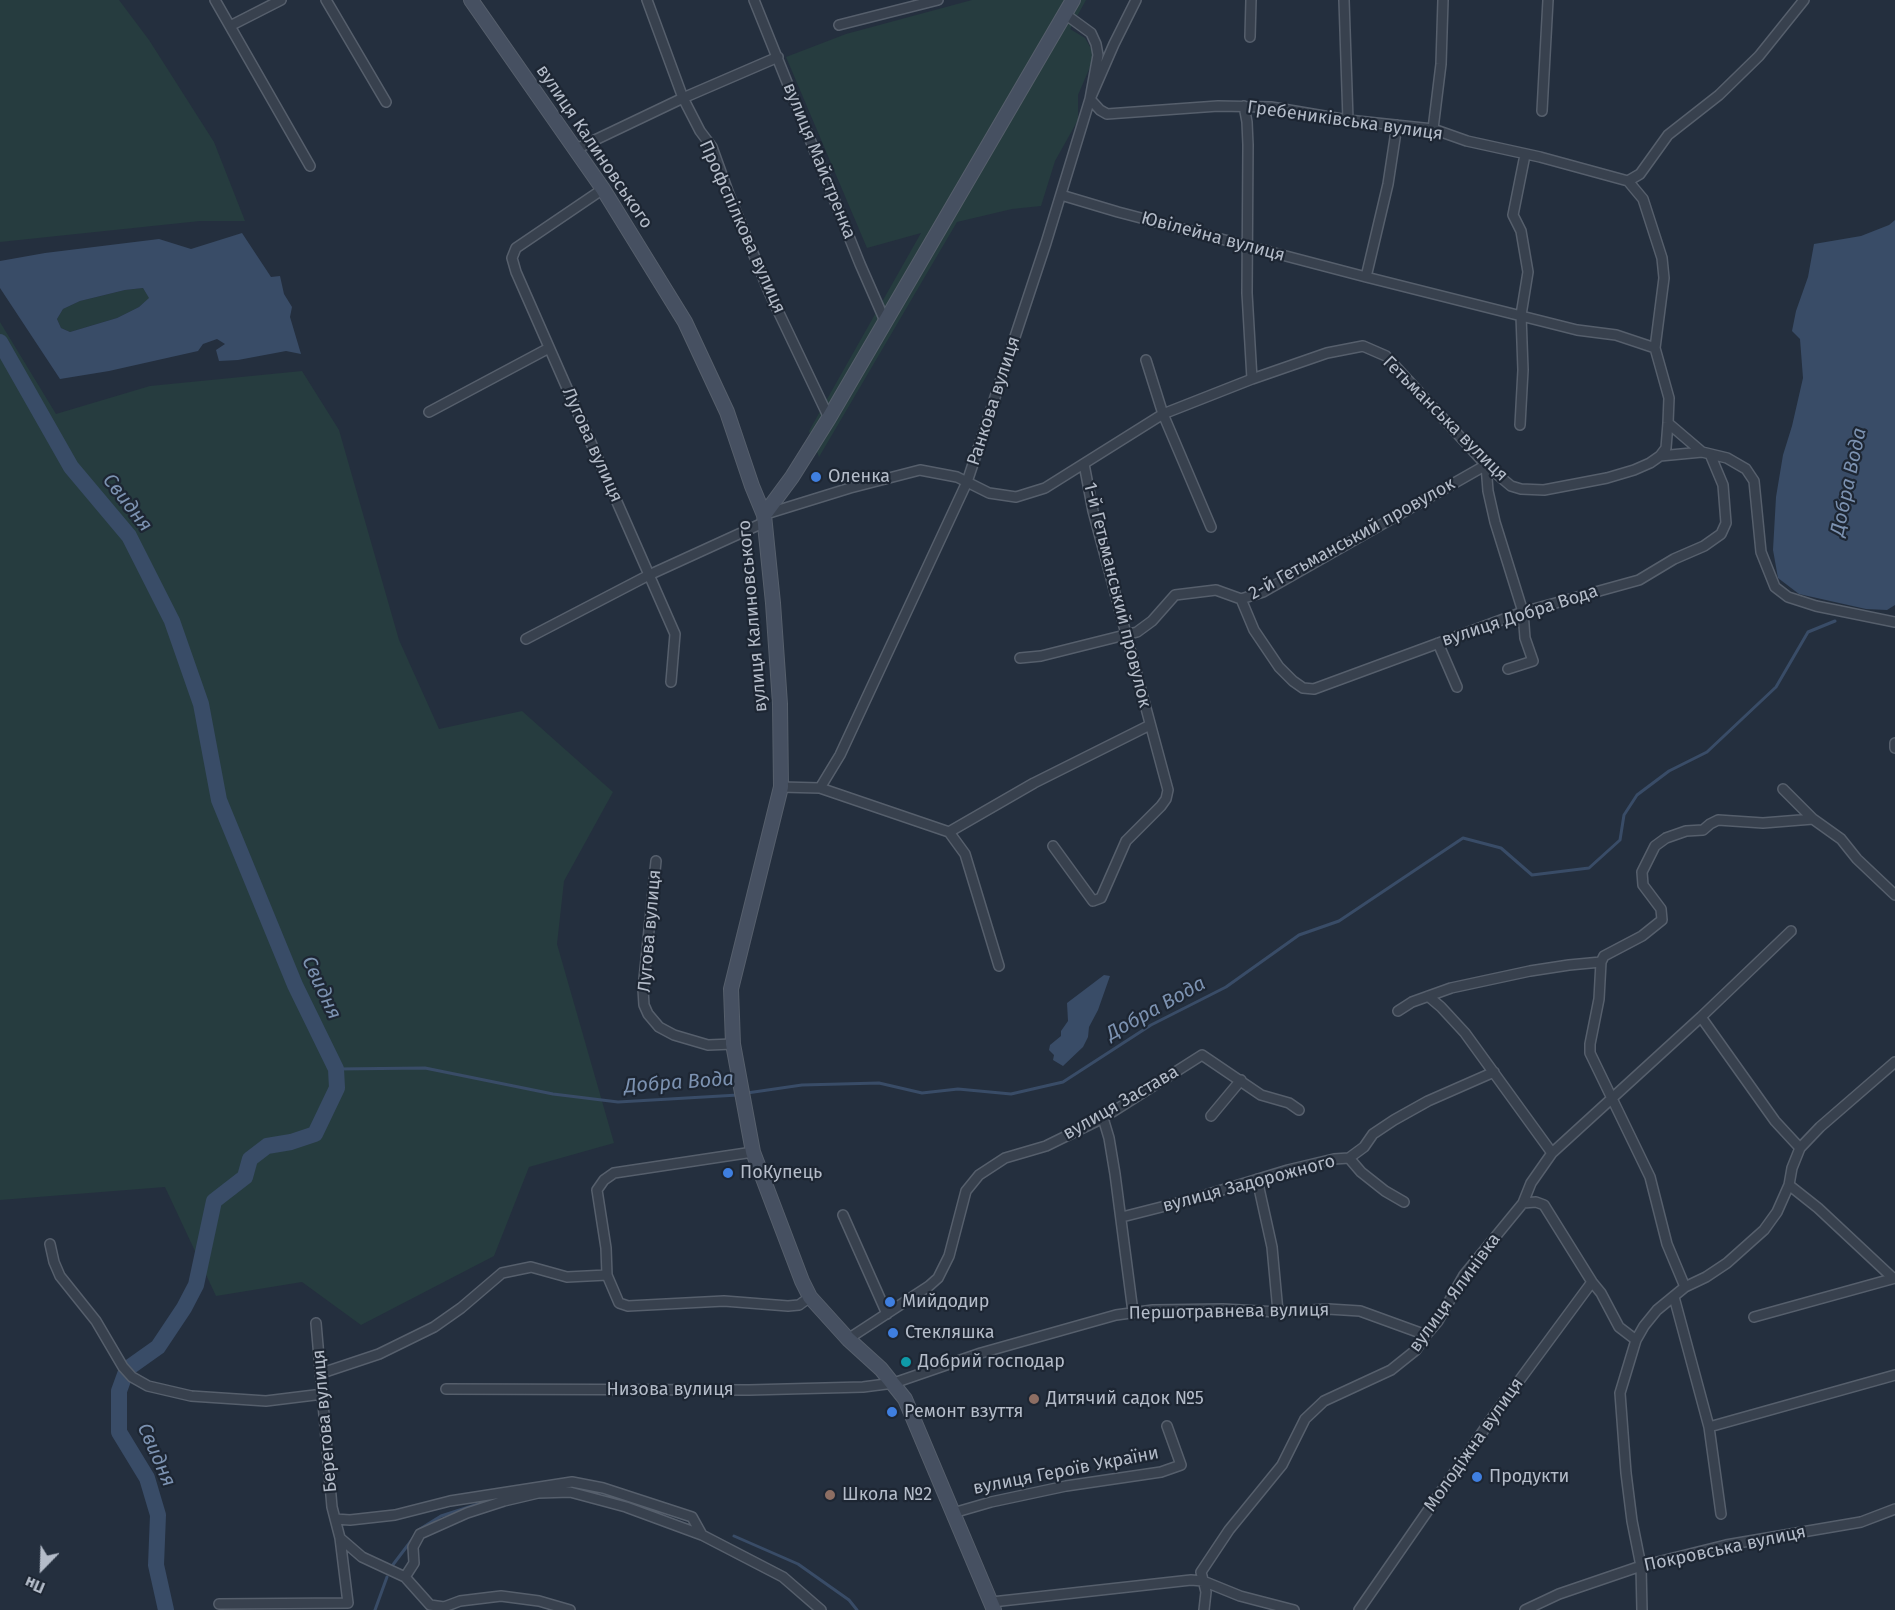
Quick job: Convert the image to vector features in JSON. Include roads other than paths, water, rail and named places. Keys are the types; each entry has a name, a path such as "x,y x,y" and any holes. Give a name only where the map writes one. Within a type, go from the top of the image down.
{"main road":[{"name":"вулиця Калиновського","path":"471,0 603,189 685,322 727,412 765,519 780,704 781,787 731,989 733,1044 745,1109"},
{"path":"765,519 829,418 1073,0"},
{"name":"вулиця Героїв України","path":"745,1109 753,1152 801,1281 810,1297 848,1339 894,1383 905,1399 993,1606"}],"street":[{"path":"214,0 310,166"},
{"path":"230,26 281,0"},
{"path":"326,0 386,102"},
{"name":"Профспілкова вулиця","path":"647,0 683,98 700,131 712,147 769,292 829,418"},
{"name":"вулиця Майстренка","path":"754,0 885,321"},
{"path":"839,25 938,0"},
{"name":"Ранкова вулиця","path":"820,788 840,755 967,482 1090,99 1136,0"},
{"path":"1250,37 1251,0"},
{"path":"1344,0 1348,120"},
{"path":"1433,129 1441,64 1443,0"},
{"path":"1542,111 1548,0"},
{"path":"1660,456 1666,448 1669,398 1655,348 1664,278 1662,258 1643,199 1628,181 1640,174 1668,135 1719,95 1759,56 1804,0"},
{"path":"1065,14 1091,33 1096,44 1098,55 1090,99"},
{"path":"574,150 683,98 778,57"},
{"name":"Гребениківська вулиця","path":"1090,99 1107,114 1244,106 1271,107 1348,120 1433,129 1467,141 1628,181"},
{"path":"1244,106 1248,145 1247,246 1252,379"},
{"path":"1366,277 1388,184 1397,125"},
{"path":"1520,425 1523,370 1521,315 1528,272 1521,231 1513,215 1525,154"},
{"name":"Лугова вулиця","path":"603,189 516,248 512,258 516,272 675,634 671,682"},
{"name":"Ювілейна вулиця","path":"1061,195 1366,277 1577,330 1616,335 1655,348"},
{"name":"Гетьманська вулиця","path":"649,575 765,519 850,488 920,470 957,477 989,493 1016,497 1045,488 1163,414 1327,353 1363,346 1386,356 1486,465 1511,486 1544,490 1607,478 1634,470 1660,456"},
{"path":"429,412 549,348"},
{"path":"1146,360 1163,414 1211,527"},
{"path":"1668,423 1706,453"},
{"path":"1660,456 1706,453 1727,458 1746,469 1754,481 1761,552 1775,587 1788,597 1816,606 1895,622"},
{"name":"вулиця Добра Вода","path":"1241,600 1254,630 1279,668 1303,688 1314,688 1523,612 1639,579 1704,546 1721,534 1726,517 1723,485 1706,453"},
{"name":"1-й Гетьманський провулок","path":"1053,846 1093,901 1101,898 1126,841 1148,820 1166,798 1167,781 1125,635 1093,512 1084,464"},
{"path":"1486,465 1488,491 1495,522 1523,612 1525,638 1533,661 1508,669"},
{"name":"2-й Гетьманський провулок","path":"1020,658 1041,656 1137,632 1152,621 1175,595 1216,590 1241,600 1263,592 1486,465"},
{"path":"526,639 649,575"},
{"path":"1438,643 1457,687"},
{"name":"1-й Гетьманський провулок","path":"948,832 1034,783 1150,725"},
{"path":"781,787 820,788 948,832 965,854 999,966"},
{"path":"1783,789 1813,819 1841,839 1857,859 1895,895"},
{"path":"1685,1287 1667,1244 1650,1177 1590,1053 1599,999 1601,962 1604,956 1642,936 1662,920 1661,909 1643,885 1642,872 1655,846 1666,838 1686,831 1703,830 1718,820 1763,823 1813,819"},
{"name":"Лугова вулиця","path":"656,861 643,989 648,1014 658,1027 674,1035 708,1045 733,1044"},
{"name":"вулиця Ялинівка","path":"1204,1610 1206,1592 1201,1572 1228,1530 1282,1466 1305,1419 1324,1401 1391,1370 1416,1350 1438,1321 1464,1275 1523,1203 1531,1183 1552,1153 1791,931"},
{"path":"1398,1011 1412,1002 1451,988 1569,964 1601,962"},
{"path":"1428,996 1465,1033 1552,1153"},
{"path":"1701,1017 1775,1121 1800,1148"},
{"name":"вулиця Застава","path":"848,1339 938,1278 949,1256 966,1191 979,1175 1005,1158 1046,1146 1103,1118 1202,1055 1241,1080"},
{"path":"1642,1610 1641,1566 1628,1492 1620,1393 1636,1340 1657,1310 1685,1287 1727,1263 1764,1230 1778,1212 1800,1148 1820,1126 1895,1062"},
{"name":"вулиця Задорожного","path":"1122,1217 1257,1179 1349,1158 1364,1147 1373,1134 1394,1120 1428,1101 1494,1072"},
{"path":"1210,1116 1241,1080 1262,1095 1289,1103 1299,1110"},
{"path":"1103,1118 1109,1138 1122,1217 1133,1312"},
{"path":"753,1152 614,1173 603,1180 597,1190 606,1248 607,1275 619,1303 628,1306 724,1301 788,1306 799,1305 810,1297"},
{"path":"1349,1158 1361,1172 1385,1191 1404,1202"},
{"path":"1257,1179 1272,1247 1278,1312"},
{"path":"1789,1185 1818,1208 1894,1278"},
{"path":"1523,1203 1536,1202 1544,1205 1601,1293 1619,1327 1636,1340"},
{"path":"843,1215 887,1314"},
{"path":"50,1244 60,1276 96,1321 123,1367 132,1377 148,1386 166,1392 202,1397 266,1401 323,1395"},
{"path":"322,1372 379,1354 434,1327 502,1274 531,1268 567,1277 607,1275"},
{"path":"1754,1317 1894,1278"},
{"name":"Молодіжна вулиця","path":"1359,1610 1499,1408 1592,1282"},
{"path":"1674,1297 1708,1427 1721,1514"},
{"name":"Першотравнева вулиця","path":"894,1383 981,1353 1133,1312 1223,1309 1278,1312 1328,1309 1360,1311 1426,1335"},
{"name":"Берегова вулиця","path":"219,1604 348,1603 340,1538 331,1497 316,1323"},
{"path":"1708,1427 1895,1375"},
{"name":"Низова вулиця","path":"446,1389 749,1390 894,1383"},
{"name":"вулиця Героїв України","path":"953,1513 1055,1488 1161,1472 1181,1465 1167,1426"},
{"name":"Берегова вулиця","path":"335,1519 350,1520 395,1515 450,1501 572,1482 603,1488 692,1516 702,1535"},
{"name":"Берегова вулиця","path":"528,1488 538,1493"},
{"name":"Берегова вулиця","path":"405,1577 414,1563 413,1548 420,1534 467,1513 504,1501 538,1493 570,1492 626,1507 702,1535 783,1577 821,1610"},
{"name":"Покровська вулиця","path":"1524,1610 1559,1594 1641,1566 1726,1545 1861,1522 1895,1509"},
{"path":"340,1538 362,1557 405,1577 429,1605 444,1607 460,1601 501,1596 539,1601 570,1610"},
{"path":"993,1606 1203,1581 1240,1596 1294,1610"}],"water":[{"path":"1895,220 1895,605 1887,610 1866,609 1799,594 1778,578 1773,550 1776,497 1783,455 1803,378 1800,339 1792,331 1796,311 1808,277 1814,244 1861,236 1889,225"},
{"path":"242,233 271,277 280,276 284,294 292,307 290,317 301,354 286,351 238,360 219,361 216,350 225,344 217,339 203,344 198,351 109,371 60,379 0,288 0,261 159,239 191,249","holes":["143,288 149,298 139,307 117,318 70,332 61,328 57,319 63,309 80,301 125,290"]},
{"path":"1104,975 1110,976 1098,1010 1089,1027 1088,1037 1083,1047 1063,1066 1053,1060 1054,1055 1049,1050 1050,1045 1061,1036 1061,1031 1068,1021 1067,1003"}],"waterway":[{"name":"Свидня","path":"0,342 71,467 129,536 172,621 201,704 219,800 295,985 336,1069 337,1088 315,1134 291,1142 267,1146 250,1159 245,1177 214,1201 196,1285 158,1347 127,1369 119,1391 119,1432 147,1478 158,1515 156,1565 166,1610"},
{"name":"Добра Вода","path":"747,1093 802,1085 879,1083 922,1093 958,1089 1011,1094 1063,1082 1151,1025 1226,987 1299,935 1339,921 1463,838 1501,848 1532,875 1589,868 1620,840 1624,815 1637,795 1669,771 1707,752 1776,687 1808,632 1835,621"},
{"name":"Добра Вода","path":"336,1069 425,1068 553,1094 618,1102 738,1095"},
{"path":"392,1566 420,1529 441,1516 497,1498"},
{"path":"734,1536 798,1564 849,1600 857,1610"},
{"path":"375,1610 387,1577"}],"place":[{"name":"Оленка","path":"816,477"},
{"name":"ПоКупець","path":"728,1173"},
{"name":"Мийдодир","path":"890,1302"},
{"name":"Стекляшка","path":"893,1333"},
{"name":"Добрий господар","path":"906,1362"},
{"name":"Дитячий садок №5","path":"1034,1399"},
{"name":"Ремонт взуття","path":"892,1412"},
{"name":"Продукти","path":"1477,1477"},
{"name":"Школа №2","path":"830,1495"}]}
